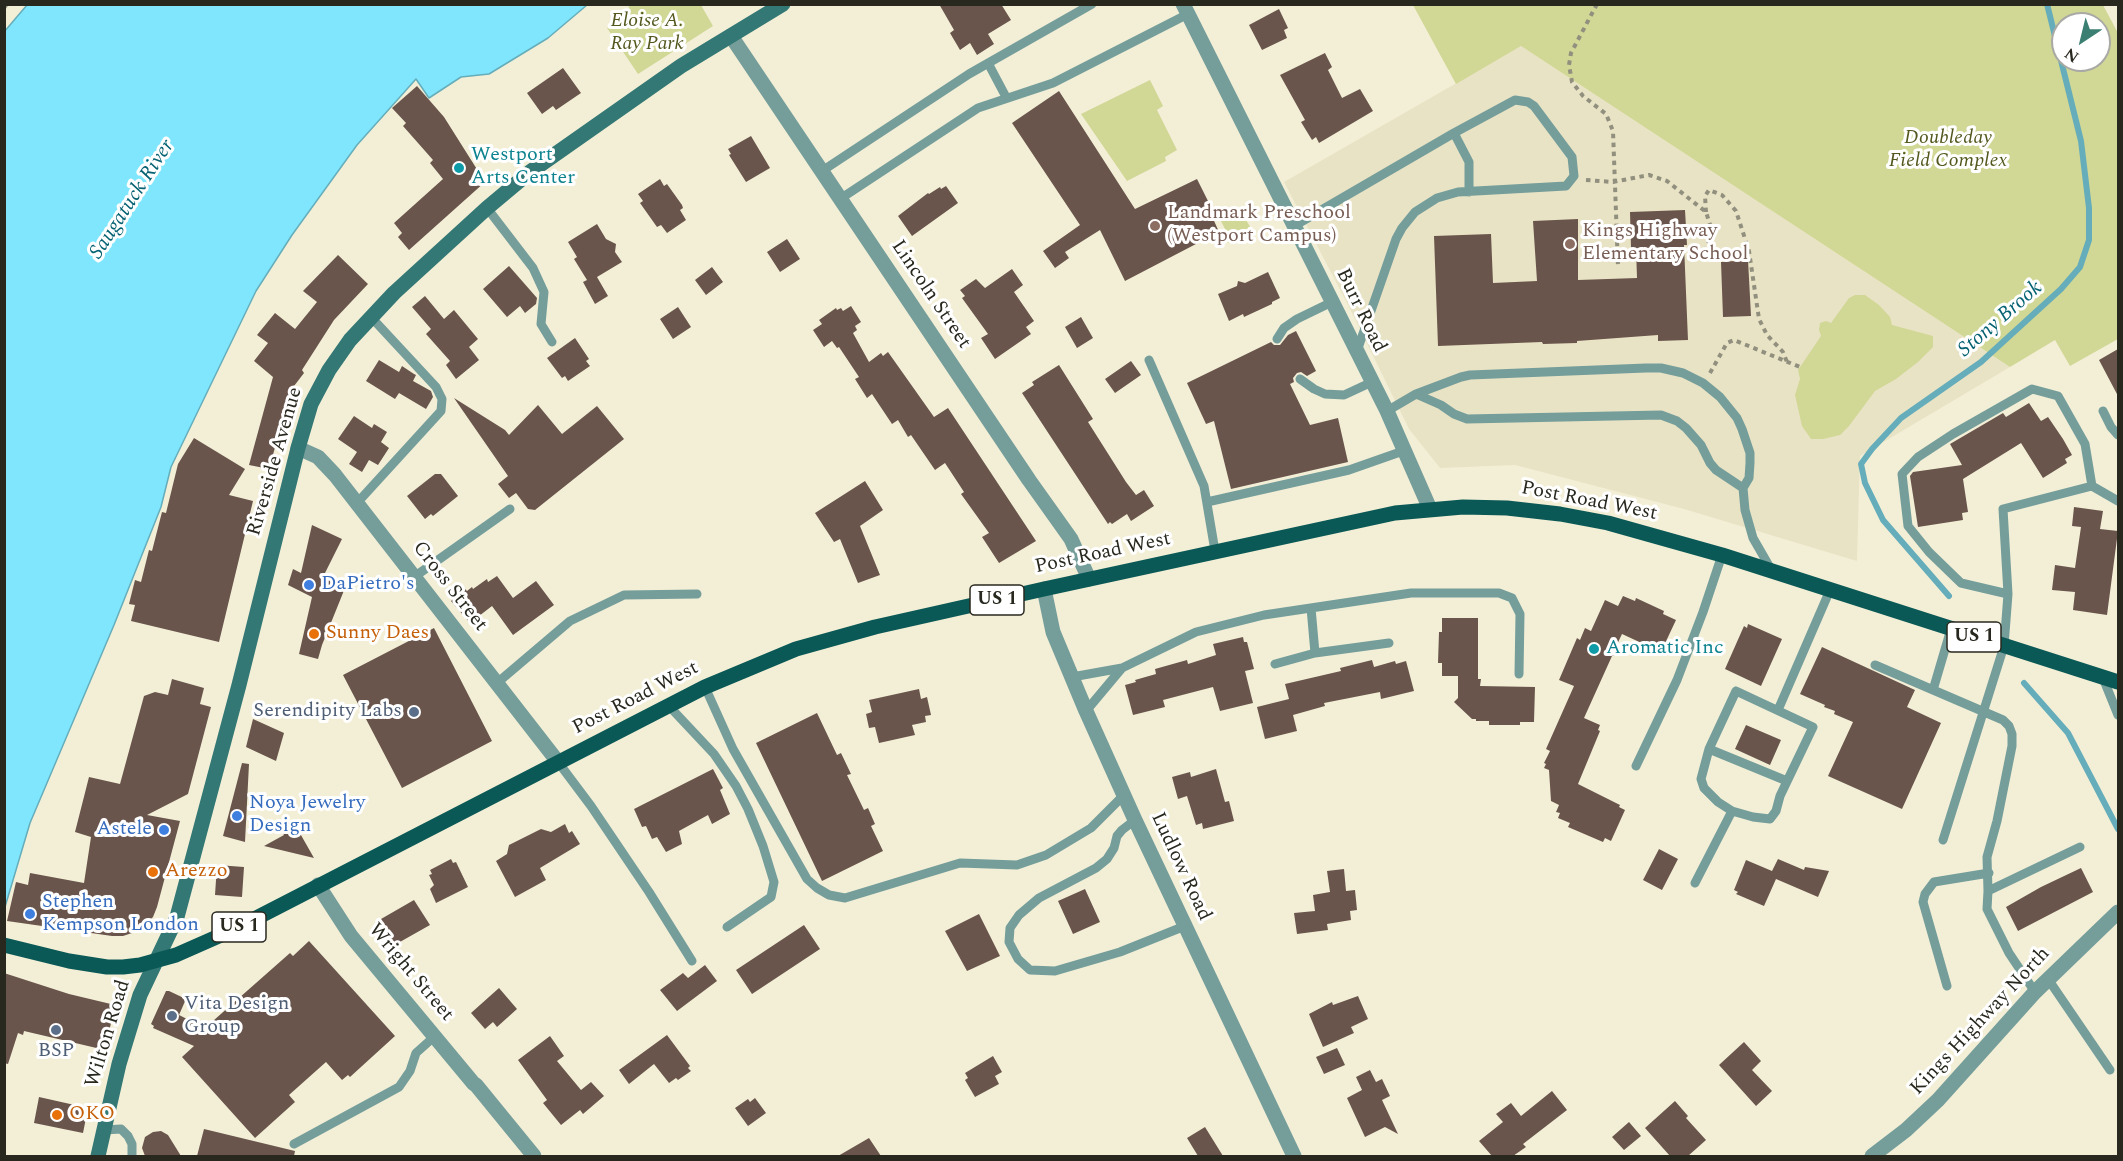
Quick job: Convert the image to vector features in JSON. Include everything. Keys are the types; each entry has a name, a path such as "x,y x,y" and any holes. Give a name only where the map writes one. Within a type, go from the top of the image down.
{"main road":[{"name":"Riverside Avenue","path":"158,960 177,917 193,861 298,448 311,404 321,384 350,340 371,317 430,259 530,172 681,66 783,4"},
{"name":"Post Road West","path":"4,945 69,961 107,966 123,967 158,960 207,942 668,705 796,649 836,637 1215,551 1360,520 1430,509 1496,507 1560,514 1628,528 1722,555 2118,682"},
{"name":"Wilton Road","path":"98,1156 134,1013 140,995 158,960"}],"street":[{"name":"Burr Road","path":"1185,9 1387,411 1430,509"},
{"name":"Lincoln Street","path":"731,36 1071,539 1089,579"},
{"name":"Cross Street","path":"298,448 318,457 357,503 558,762"},
{"name":"Ludlow Road","path":"1044,589 1053,632 1086,711 1294,1156"},
{"name":"Wright Street","path":"318,885 351,936 534,1156"},
{"name":"Kings Highway North","path":"1872,1156 1906,1130 1943,1095 2035,992 2118,912"}],"lane":[{"path":"822,171 988,63 1092,4"},
{"path":"840,199 978,108 1053,83 1185,9"},
{"path":"988,63 1006,97"},
{"path":"1294,225 1515,100 1528,102 1534,106 1572,157 1575,169 1573,180 1566,186 1448,195 1421,207 1406,222 1396,239 1356,353"},
{"path":"1454,133 1469,162 1469,192"},
{"path":"487,208 532,268 544,292 541,324 552,342"},
{"path":"1277,339 1284,328 1297,319 1332,302"},
{"path":"357,503 441,411 442,399 436,387 371,317"},
{"path":"1149,360 1196,465 1207,502 1215,551"},
{"path":"1387,411 1416,394 1461,377 1507,373 1661,368 1683,373 1703,383 1730,408 1742,429 1750,463 1749,478 1743,488 1745,510 1753,538 1772,571"},
{"path":"1300,379 1325,394 1344,395 1372,382"},
{"path":"2008,594 1961,583 1929,552 1908,526 1902,474 1918,457 1944,440 2032,389 2058,396 2085,444 2091,486"},
{"path":"1416,394 1467,419 1661,415 1677,421 1686,428 1701,445 1716,470 1743,488"},
{"path":"2103,411 2118,435"},
{"path":"1207,502 1349,470 1406,450"},
{"path":"1943,840 2004,646 2008,594 2002,509 2091,486 2118,501"},
{"path":"414,577 510,509"},
{"path":"1636,766 1677,680 1704,612 1722,555"},
{"path":"1778,710 1830,590"},
{"path":"1072,677 1122,668 1196,632 1264,615 1411,593 1499,593 1512,598 1520,614 1519,674"},
{"path":"497,683 570,621 624,595 697,594"},
{"path":"1311,608 1315,653"},
{"path":"1933,690 1951,629"},
{"path":"1275,664 1315,653 1389,643"},
{"path":"1875,665 2003,720 2009,726 2012,746 1987,857 1989,873 1987,909 2009,954 2035,992"},
{"path":"1086,711 1122,668"},
{"path":"2103,678 2118,716"},
{"path":"705,687 733,749 807,879 829,895 845,897 960,863 1017,865 1046,855 1091,828 1124,795"},
{"path":"1736,691 1778,710 1813,727 1787,781 1776,811 1770,819 1732,811 1718,802 1704,788 1701,779 1709,749 1736,691"},
{"path":"668,705 714,754 736,786 763,846 774,882 771,897 727,927"},
{"path":"1709,749 1787,781"},
{"path":"558,762 591,806 649,892 692,961"},
{"path":"1695,883 1732,811"},
{"path":"1135,820 1122,830 1110,854 1096,868 1039,898 1019,915 1010,928 1009,942 1018,959 1030,970 1055,971 1120,952 1185,926"},
{"path":"1988,891 2080,847"},
{"path":"1947,986 1923,902 1925,894 1934,882 1989,873"},
{"path":"2048,979 2110,1070"},
{"path":"294,1144 399,1087 410,1071 417,1053 435,1036"},
{"path":"104,1130 122,1129 132,1144 132,1156"}],"path":[{"path":"4,8 8,4"},
{"path":"1596,4 1570,53 1569,65 1572,82 1583,96 1606,114 1613,131 1618,267"},
{"path":"1573,180 1615,182 1648,175 1667,181 1706,212"},
{"path":"1705,250 1713,234 1706,212 1705,196 1709,190 1722,195 1736,211 1749,251 1759,319 1767,335 1783,352 1787,362"},
{"path":"1703,383 1730,341 1740,342 1800,367"}],"shaded area":[{"name":"Kings Highway Elementary School","path":"1521,46 2010,367 1860,456 1857,561 1684,509 1515,465 1440,468 1409,429 1284,182"}],"green space":[{"name":"Eloise A. Ray Park","path":"628,4 701,5 713,26 638,74 607,28 621,22 629,7"},
{"name":"Doubleday Field Complex","path":"1413,5 2103,5 2107,12 2051,12 2051,72 2111,72 2111,20 2118,33 2118,339 2070,366 2055,340 2010,367 1521,46 1456,84"},
{"path":"1150,80 1163,106 1157,110 1177,150 1165,157 1166,161 1127,181 1081,114"},
{"path":"1221,210 1238,214 1246,220 1254,233 1234,243 1228,243 1223,238 1226,231 1217,213"},
{"path":"1855,295 1865,295 1879,305 1890,317 1892,325 1933,336 1933,347 1896,379 1875,391 1840,435 1811,439 1802,426 1795,395 1800,379 1798,370 1821,336 1820,323 1826,321 1831,323 1849,298"}],"water":[{"name":"Saugatuck River","path":"27,5 587,5 548,38 489,74 461,77 429,98 416,79 357,145 292,235 256,291 171,467 161,507 30,823 5,907 4,32"}],"building":[{"path":"939,4 1001,4 1011,20 988,34 994,44 977,55 970,43 960,50 950,33 954,30"},
{"path":"1279,9 1288,28 1284,30 1287,38 1262,50 1249,25"},
{"path":"1325,53 1332,67 1328,70 1342,98 1360,89 1373,111 1319,143 1316,137 1312,140 1301,122 1305,120 1280,75"},
{"path":"563,68 581,93 556,110 553,106 542,114 527,93"},
{"name":"Westport Arts Center","path":"417,86 444,117 485,182 409,250 398,237 402,233 394,223 443,179 430,163 433,160 403,126 406,123 392,108"},
{"path":"1059,91 1135,209 1197,179 1214,213 1211,214 1219,232 1125,281 1100,230 1065,252 1069,258 1055,268 1043,251 1080,225 1012,123"},
{"path":"751,136 770,168 746,182 729,155 731,154 728,149"},
{"path":"660,179 664,186 667,184 682,205 683,208 680,210 686,220 667,233 661,225 657,227 640,203 643,201 638,194"},
{"path":"946,186 958,203 912,236 898,216 928,193"},
{"path":"1685,210 1687,245 1684,245 1688,340 1658,341 1658,335 1577,341 1577,343 1438,346 1434,236 1491,234 1493,283 1537,281 1533,221 1578,219 1578,280 1637,278 1636,248 1631,248 1630,212"},
{"path":"597,224 606,239 616,244 615,252 622,262 597,277 608,296 595,304 583,282 587,280 574,259 577,257 568,242"},
{"path":"787,239 800,259 780,272 767,252"},
{"path":"338,255 368,284 334,320 302,370 304,373 291,390 269,469 249,465 273,377 254,361 268,343 257,335 275,313 295,329 317,302 303,291"},
{"path":"1748,260 1751,316 1723,317 1721,262"},
{"path":"509,266 537,298 536,304 525,313 520,306 507,317 483,289"},
{"path":"712,267 723,282 706,295 695,280"},
{"path":"1012,269 1023,285 1014,292 1034,321 1026,327 1031,334 995,359 981,338 988,334 962,298 965,296 960,290 976,279 985,288"},
{"path":"1268,272 1280,298 1244,317 1243,314 1229,321 1218,294 1237,286 1238,281 1245,283"},
{"path":"425,296 444,319 454,310 478,339 469,347 479,360 456,379 446,365 450,361 426,334 431,329 412,307"},
{"path":"851,306 861,322 855,326 857,330 853,333 869,362 881,353 883,356 888,352 934,417 948,408 1036,541 999,563 982,537 989,533 961,494 964,492 945,463 935,470 911,435 908,437 898,420 892,424 872,394 867,398 855,379 859,377 839,347 837,348 832,341 824,347 813,330 822,324 819,320 836,308 837,310 841,308 843,311"},
{"path":"678,307 691,327 673,339 660,319"},
{"path":"1081,317 1093,338 1077,348 1065,327"},
{"path":"1296,331 1316,371 1307,376 1301,372 1297,373 1293,378 1294,382 1290,384 1310,425 1338,418 1348,462 1231,489 1214,421 1206,424 1187,383 1271,342 1274,345 1280,345 1288,335"},
{"path":"575,338 589,359 586,361 590,366 568,381 565,376 562,378 547,358"},
{"path":"2118,349 2118,396 2099,360"},
{"path":"379,360 399,372 402,366 416,375 413,381 431,391 433,397 426,409 399,393 395,399 366,381"},
{"path":"1131,361 1141,375 1115,393 1105,379"},
{"path":"1059,365 1093,419 1088,422 1126,482 1136,495 1144,490 1154,506 1131,521 1127,514 1112,524 1110,522 1108,524 1022,393 1034,385 1032,382"},
{"path":"454,398 505,430 509,435 538,405 562,434 597,406 624,439 535,510 528,509 516,493 509,498 498,484 508,476"},
{"path":"2029,403 2041,421 2048,417 2063,439 2072,455 2065,459 2067,463 2043,478 2021,443 1963,479 1968,512 1962,513 1963,520 1918,527 1910,476 1913,472 1962,465 1950,444 2003,413 2006,417"},
{"path":"354,416 372,428 374,424 387,432 381,442 389,448 378,465 369,460 362,472 349,464 357,452 338,439"},
{"path":"194,438 245,469 229,495 253,501 219,642 131,621 135,605 129,604 135,580 141,582 162,512 166,513 178,464"},
{"path":"435,474 441,474 458,496 433,516 431,514 425,519 407,496"},
{"path":"865,481 883,510 860,526 880,575 858,583 840,539 834,542 815,513"},
{"path":"2074,507 2103,511 2100,529 2118,531 2107,615 2073,610 2075,592 2052,590 2055,565 2075,568 2081,527 2072,526"},
{"path":"312,525 342,539 323,577 345,588 318,659 299,654 312,597 288,585 293,569 301,573"},
{"path":"497,576 513,598 536,581 554,605 513,635 492,606 470,623 451,601 465,589 467,591 472,587 473,589 487,579 488,582"},
{"path":"1623,596 1635,601 1636,598 1664,611 1663,614 1676,620 1661,652 1622,634 1612,655 1616,656 1612,656 1584,718 1600,725 1598,730 1600,731 1578,784 1620,805 1619,807 1625,810 1611,841 1605,838 1603,842 1568,827 1570,823 1558,818 1560,813 1556,812 1559,805 1551,801 1549,770 1544,768 1546,764 1544,763 1550,751 1546,749 1574,686 1559,680 1577,638 1580,640 1585,628 1591,631 1605,600 1618,606"},
{"path":"1442,618 1478,618 1480,686 1535,687 1534,722 1520,722 1520,725 1489,725 1489,721 1472,719 1454,702 1458,698 1458,676 1442,676 1442,663 1438,663"},
{"path":"1748,624 1782,639 1761,686 1725,669 1744,626 1747,628"},
{"path":"434,628 492,741 402,788 343,675"},
{"path":"1243,637 1244,642 1247,642 1254,669 1245,671 1253,703 1220,711 1213,687 1163,700 1165,707 1133,715 1125,685 1156,674 1155,669 1187,660 1188,664 1216,655 1213,644"},
{"path":"1822,647 1915,690 1907,707 1941,723 1902,809 1828,776 1853,722 1834,714 1835,711 1824,707 1825,705 1800,694"},
{"path":"1372,660 1374,667 1395,661 1396,664 1406,661 1414,691 1381,699 1380,692 1324,703 1325,706 1293,715 1297,731 1265,739 1257,707 1289,699 1285,684 1341,671 1340,668"},
{"path":"172,679 204,688 200,704 211,707 188,794 147,815 180,821 153,917 135,932 123,936 7,921 16,882 28,885 30,873 84,883 91,837 75,832 89,777 120,784 144,696 155,692 168,695"},
{"path":"919,689 921,699 927,697 931,715 925,716 926,722 912,725 915,735 879,743 875,727 869,728 866,714 872,712 869,700"},
{"path":"817,713 837,755 841,753 851,774 847,775 864,810 868,808 875,824 871,826 883,851 822,881 756,743"},
{"path":"253,719 284,733 276,761 246,747"},
{"path":"1746,725 1781,740 1770,765 1735,749"},
{"path":"242,763 249,764 245,842 223,836"},
{"path":"713,769 723,788 720,790 730,814 712,824 708,815 679,831 682,844 666,852 657,837 652,839 646,826 642,827 634,809"},
{"path":"1216,769 1225,802 1229,801 1234,821 1203,829 1202,823 1196,825 1187,796 1178,799 1172,777 1190,772 1191,777"},
{"path":"293,821 314,858 264,846 284,835 280,828"},
{"path":"565,824 569,833 572,831 580,844 540,868 546,880 515,897 496,861 507,854 509,845 541,829 551,832"},
{"path":"1659,849 1678,859 1662,890 1643,880"},
{"path":"451,859 453,863 456,862 468,887 436,903 430,889 434,885 429,875 432,874 430,870"},
{"path":"1778,859 1804,870 1805,867 1829,871 1818,897 1776,879 1764,906 1736,894 1738,892 1734,890 1746,860 1772,871"},
{"path":"217,865 244,867 242,897 215,895"},
{"path":"2081,868 2093,892 2018,931 2006,907"},
{"path":"1344,869 1346,891 1355,890 1357,910 1350,911 1351,920 1327,924 1328,930 1297,934 1294,913 1315,911 1313,895 1330,892 1327,871"},
{"path":"1085,889 1100,922 1073,934 1058,901"},
{"path":"414,900 430,925 391,947 377,924 382,921 381,919"},
{"path":"979,914 1000,956 967,971 945,931"},
{"path":"804,925 820,949 752,994 736,970"},
{"path":"309,941 395,1036 350,1077 348,1075 342,1080 326,1062 289,1095 295,1102 255,1138 182,1057 194,1046 153,1028 151,1024 166,991 169,991 186,999 179,1015 205,1028 290,953 293,956"},
{"path":"705,965 717,981 677,1011 660,990 683,973 688,978"},
{"path":"4,973 69,994 115,1005 105,1050 24,1031 23,1035 18,1033 8,1064 4,1063"},
{"path":"499,988 517,1009 497,1027 493,1022 485,1029 471,1013"},
{"path":"1358,996 1368,1019 1351,1027 1354,1033 1323,1047 1309,1014 1332,1002 1333,1005"},
{"path":"667,1035 690,1066 688,1068 691,1071 669,1083 654,1064 629,1084 619,1070"},
{"path":"550,1036 564,1056 557,1061 581,1090 591,1082 604,1096 583,1114 580,1110 561,1125 543,1103 547,1100 518,1060"},
{"path":"1744,1042 1761,1061 1752,1070 1772,1091 1756,1106 1719,1065"},
{"path":"1337,1048 1345,1065 1324,1074 1316,1057"},
{"path":"993,1056 1002,1072 995,1076 999,1084 975,1097 965,1080 968,1078 965,1073"},
{"path":"1370,1070 1376,1082 1382,1079 1390,1096 1382,1100 1398,1134 1385,1127 1365,1137 1347,1098 1362,1090 1356,1077"},
{"path":"1552,1091 1567,1110 1523,1144 1526,1147 1513,1156 1492,1156 1479,1141 1503,1122 1496,1114 1511,1103 1521,1116"},
{"path":"39,1097 88,1108 83,1133 34,1123"},
{"path":"755,1098 766,1113 748,1126 735,1108 748,1099 750,1102"},
{"path":"1675,1101 1688,1116 1686,1118 1706,1140 1688,1156 1670,1156 1645,1128"},
{"path":"1629,1122 1641,1136 1624,1150 1612,1137"},
{"path":"1205,1127 1223,1156 1198,1156 1187,1138"},
{"path":"204,1129 295,1151 294,1156 197,1156"},
{"path":"161,1131 168,1135 181,1156 145,1156 142,1148 145,1137 153,1132"},
{"path":"869,1138 881,1156 838,1156"}],"waterway":[{"name":"Stony Brook","path":"1949,596 1883,520 1865,483 1861,464 1901,418 1981,362 2061,289 2080,267 2089,240 2089,208 2081,141 2047,4"},
{"name":"Stony Brook","path":"2024,683 2068,733 2118,829"}],"place":[{"name":"Westport Arts Center","path":"459,168"},
{"name":"Landmark Preschool (Westport Campus)","path":"1155,226"},
{"name":"Kings Highway Elementary School","path":"1570,244"},
{"name":"DaPietro's","path":"309,585"},
{"name":"Sunny Daes","path":"314,634"},
{"name":"Aromatic Inc","path":"1594,649"},
{"name":"Serendipity Labs","path":"414,712"},
{"name":"Noya Jewelry Design","path":"237,816"},
{"name":"Astele","path":"164,830"},
{"name":"Arezzo","path":"153,872"},
{"name":"Stephen Kempson London","path":"30,914"},
{"name":"Vita Design Group","path":"172,1016"},
{"name":"BSP","path":"56,1030"},
{"name":"OKO","path":"57,1115"}]}
